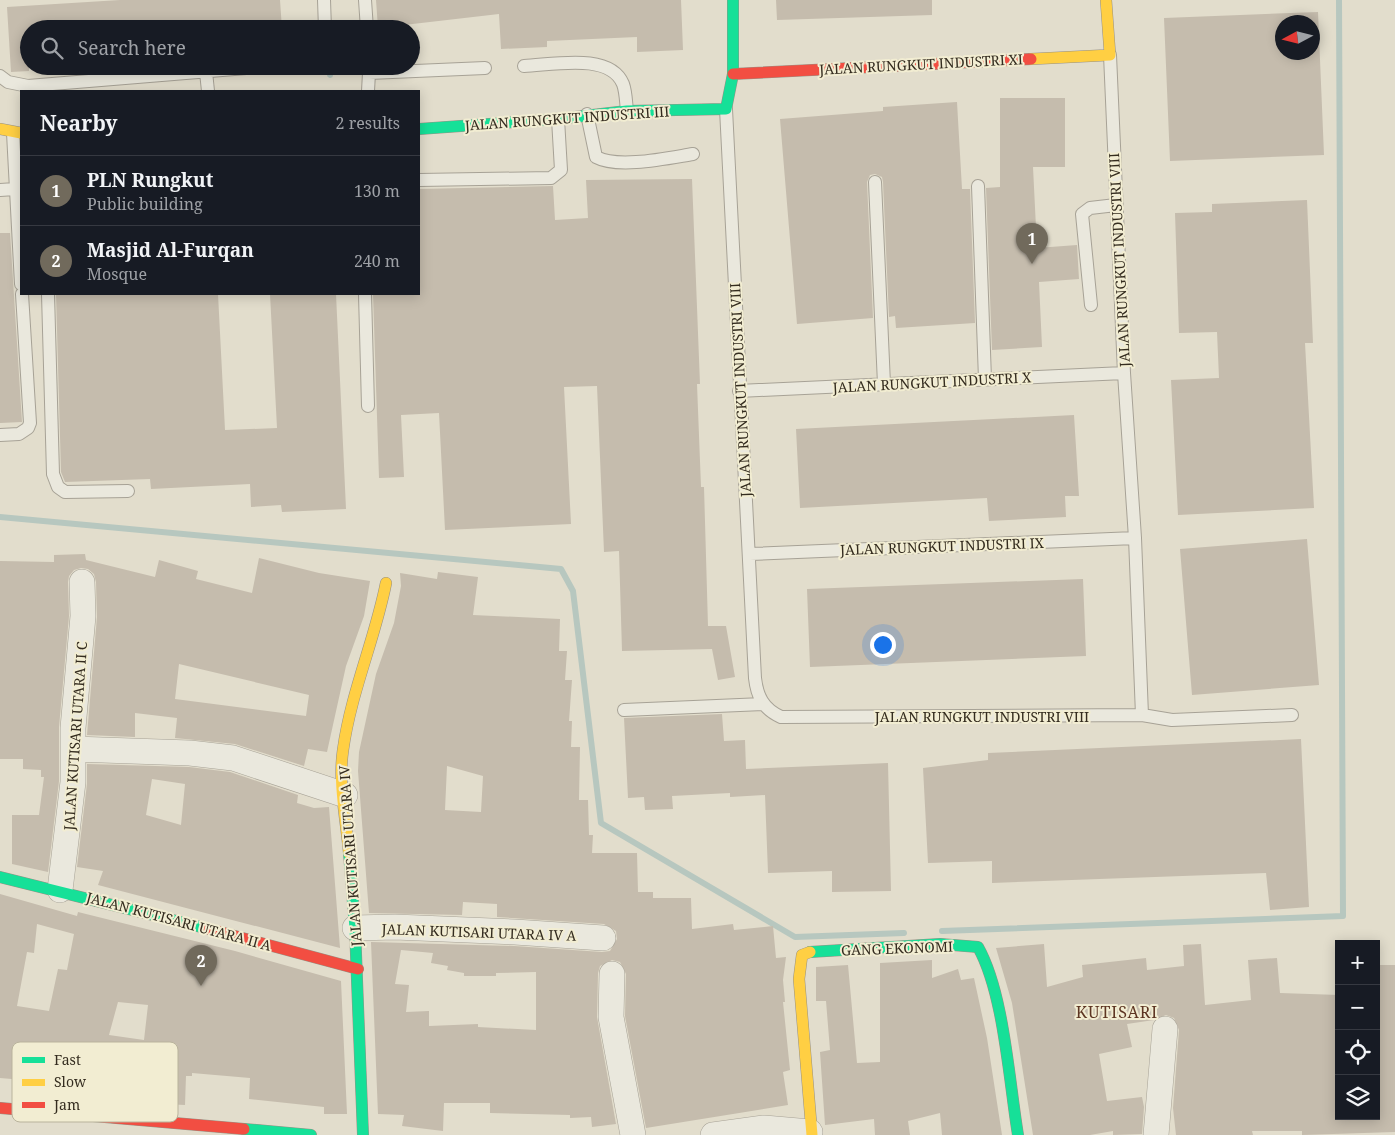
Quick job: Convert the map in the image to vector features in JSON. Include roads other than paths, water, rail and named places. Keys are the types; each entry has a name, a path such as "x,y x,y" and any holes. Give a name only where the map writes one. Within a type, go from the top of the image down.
{"street":[{"path":"726,109 733,74 733,0"},
{"path":"1106,0 1110,55"},
{"name":"JALAN RUNGKUT INDUSTRI XI","path":"733,74 1110,55"},
{"name":"JALAN RUNGKUT INDUSTRI III","path":"420,129 558,119 587,114 627,111 726,109"},
{"path":"0,129 17,133"},
{"name":"JALAN KUTISARI UTARA II C","path":"60,890 69,825 73,749 72,728 83,616 82,582"},
{"name":"JALAN KUTISARI UTARA IV","path":"363,1135 358,969 346,795 342,771 343,750 360,670 379,620 386,583"},
{"path":"73,749 190,753 233,758 346,795"},
{"name":"JALAN KUTISARI UTARA II A","path":"0,876 239,936 358,969"},
{"name":"JALAN KUTISARI UTARA IV A","path":"355,928 395,927 603,938"},
{"name":"GANG EKONOMI","path":"811,1133 799,978 802,955 809,952 876,946 940,944 978,948 986,957 996,1001 1018,1135"},
{"path":"612,974 612,1017 633,1135"},
{"path":"1156,1135 1164,1029"},
{"path":"146,1122 261,1133 311,1135"},
{"path":"713,1135 764,1128 811,1133"}],"lane":[{"path":"324,0 325,20"},
{"path":"365,0 366,20"},
{"name":"JALAN RUNGKUT INDUSTRI VIII","path":"726,109 755,678 756,691 763,704 780,717 1142,715 1135,538 1124,373 1110,55"},
{"path":"524,66 597,63 613,70 624,84 627,111"},
{"path":"420,69 485,68"},
{"path":"0,76 8,82 28,86 168,75"},
{"path":"206,75 208,90"},
{"path":"368,90 369,75"},
{"path":"587,114 596,158 605,162 655,160 693,154"},
{"path":"420,180 551,178 561,170 558,119"},
{"path":"17,133 15,189 20,268"},
{"path":"875,182 884,384"},
{"path":"978,186 985,379"},
{"path":"0,190 15,189"},
{"path":"1091,305 1082,214 1090,208 1116,205"},
{"path":"0,435 20,434 28,428 30,423 22,295"},
{"path":"48,295 53,474 58,488 65,492 128,491"},
{"path":"364,295 368,406"},
{"name":"JALAN RUNGKUT INDUSTRI X","path":"740,391 1124,373"},
{"name":"JALAN RUNGKUT INDUSTRI IX","path":"750,554 1135,538"},
{"path":"624,710 763,704"},
{"path":"1142,715 1172,720 1292,715"}],"waterway":[{"path":"942,931 1343,916 1339,0"},
{"path":"0,517 561,569 573,591 601,823 795,937 904,933"}],"place":[{"name":"PLN Rungkut","path":"1032,264"},
{"name":"Masjid Al-Furqan","path":"201,986"}],"district":[{"name":"KUTISARI","path":"1117,1012"}]}
